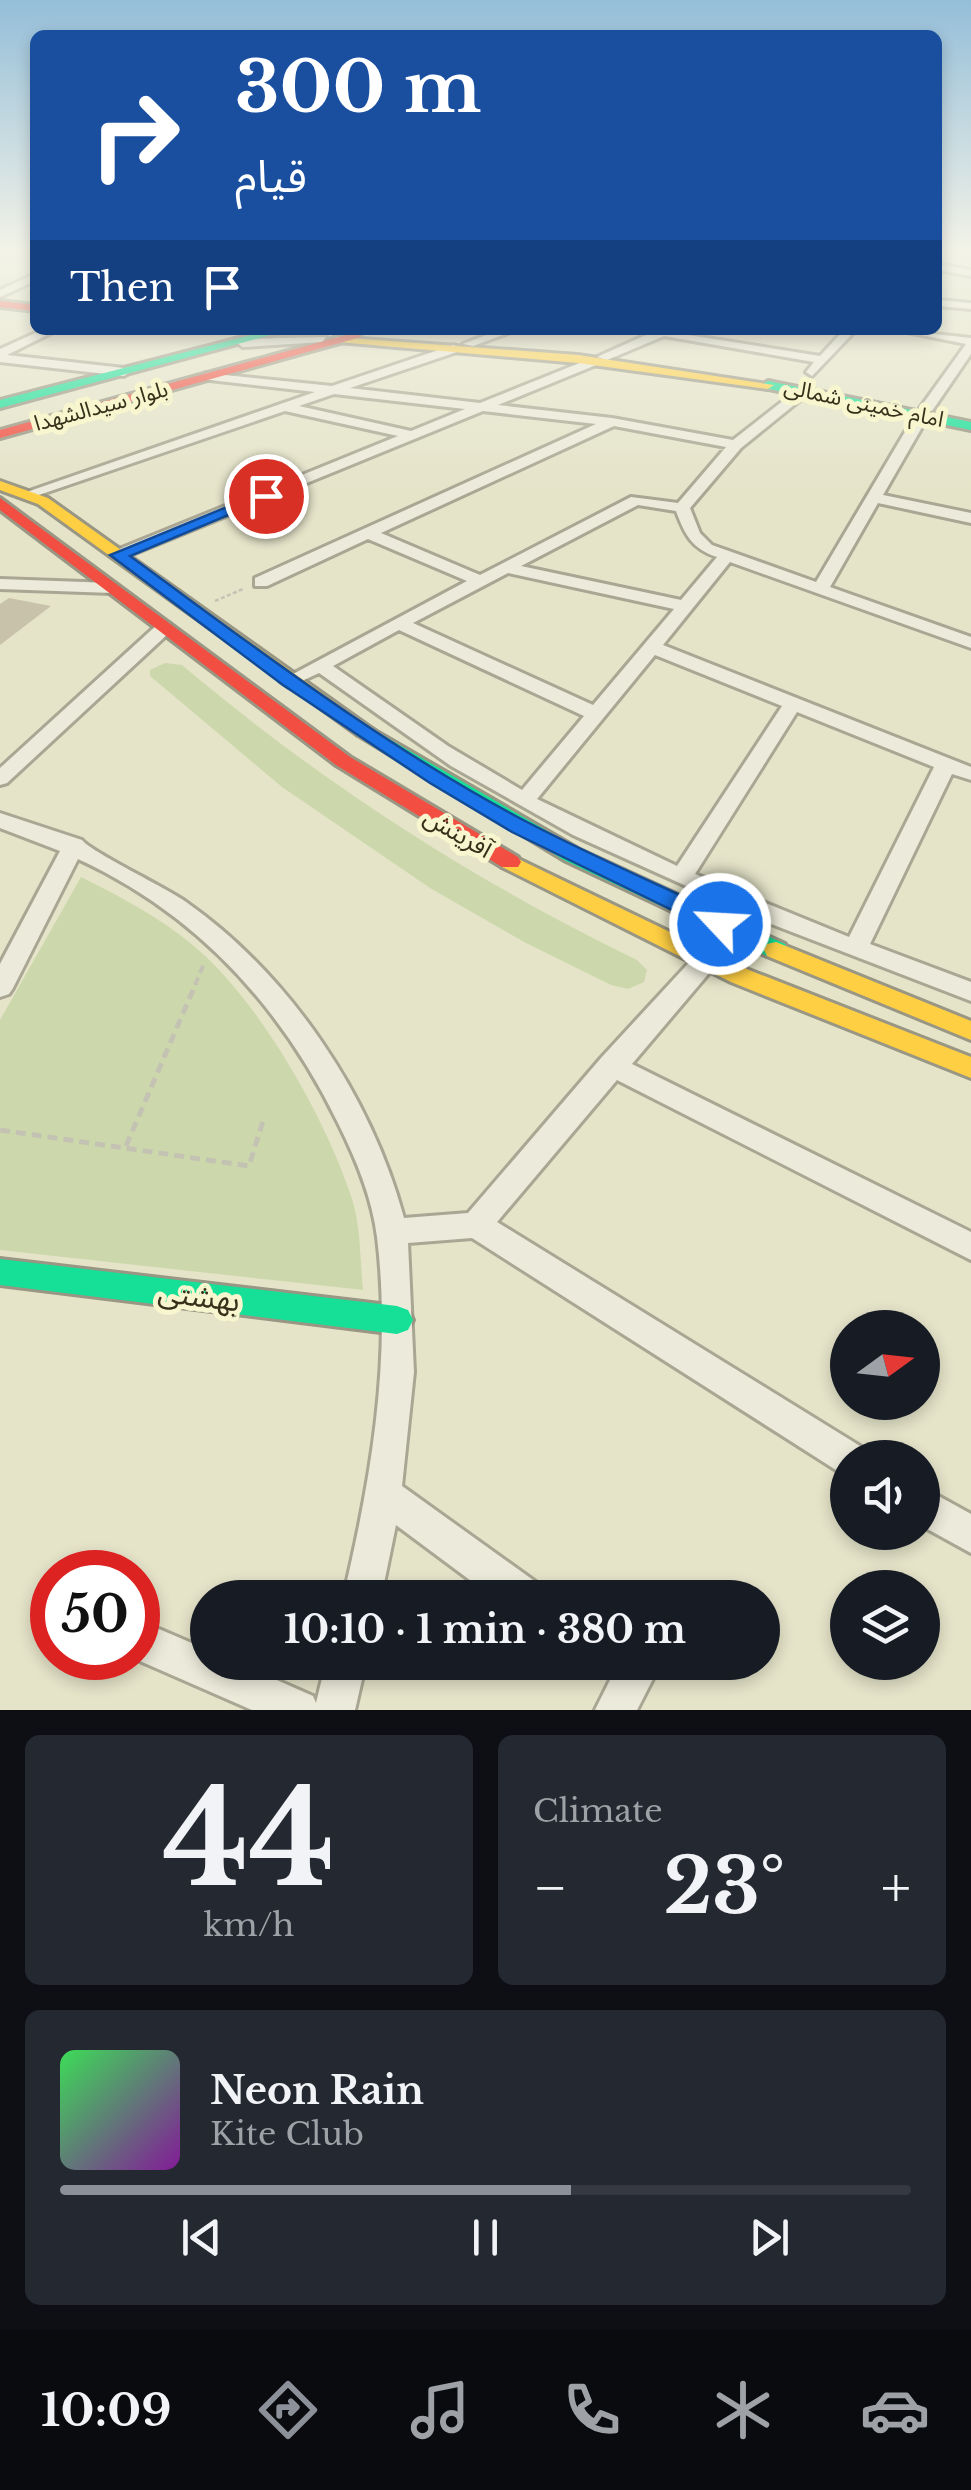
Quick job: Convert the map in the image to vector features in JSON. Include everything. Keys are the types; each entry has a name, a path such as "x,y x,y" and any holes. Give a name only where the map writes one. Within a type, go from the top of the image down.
{"main road":[{"name":"امام خمینی شمالی","path":"334,336 362,335"},
{"name":"امام خمینی شمالی","path":"397,335 805,386 971,418"},
{"name":"بلوار سیدالشهدا","path":"0,434 274,358 334,336"},
{"name":"بلوار سیدالشهدا","path":"0,404 242,339"},
{"path":"125,371 186,383"},
{"path":"0,414 64,407 67,410 58,417"},
{"name":"امام خمینی شمالی","path":"924,411 971,426"},
{"name":"آفرینش","path":"0,485 28,494 62,515 289,681 520,827 788,954 971,1031"},
{"name":"آفرینش","path":"0,503 343,761 426,816 548,884 706,960 971,1068"},
{"path":"32,524 62,515"},
{"name":"بهشتی","path":"0,1272 398,1320"}],"street":[{"path":"0,356 41,335"},
{"path":"306,335 334,336"},
{"path":"28,494 495,335"},
{"path":"118,555 488,407 656,335"},
{"path":"687,335 821,360"},
{"path":"682,508 736,444 805,386 821,360 845,335"},
{"path":"819,590 924,411 971,343 930,335"},
{"path":"242,339 334,336"},
{"path":"242,339 274,358"},
{"path":"0,356 125,371"},
{"path":"0,374 125,371"},
{"path":"210,376 612,422 736,444"},
{"path":"284,406 415,436"},
{"path":"261,582 612,422"},
{"path":"873,497 971,518"},
{"path":"289,681 636,500 682,508"},
{"path":"682,508 692,535 706,548 971,642"},
{"path":"367,533 481,580"},
{"path":"525,800 726,556"},
{"path":"506,568 685,606"},
{"path":"2,585 112,588"},
{"path":"402,625 594,713"},
{"path":"0,779 164,628"},
{"path":"651,647 971,774"},
{"path":"321,666 444,752 525,800 682,876 971,992"},
{"path":"682,876 793,703"},
{"path":"856,948 946,764"},
{"path":"0,820 74,845 159,891 217,934 268,986 321,1062 360,1137 392,1232 398,1320 386,1496 366,1580"},
{"path":"0,988 74,845"},
{"path":"476,1224 611,1064 706,960"},
{"path":"611,1064 971,1246"},
{"path":"392,1232 476,1224 830,1447"},
{"path":"386,1496 502,1580"},
{"path":"940,1516 971,1535"},
{"path":"160,1650 299,1710"},
{"path":"335,1710 342,1680"},
{"path":"615,1710 633,1680"}],"path":[{"path":"192,610 261,582"},
{"path":"125,1147 217,934"},
{"path":"0,1130 249,1166 263,1121"}],"green space":[{"path":"165,663 182,665 289,750 457,863 637,960 647,970 644,982 628,989 611,985 524,942 430,888 282,787 150,676 150,670"},
{"path":"81,877 144,911 189,942 226,977 270,1036 310,1102 341,1168 357,1221 363,1290 0,1250 0,1020"}],"building":[{"path":"9,598 51,606 0,645 0,604"}],"traffic: fast":[{"path":"0,404 264,335"},
{"path":"768,385 971,426"},
{"path":"365,731 572,855 776,950"},
{"path":"0,1272 397,1320"}],"traffic: slow":[{"path":"339,339 578,359 768,385"},
{"path":"0,485 43,501 365,731"},
{"path":"510,862 740,976 971,1068"},
{"path":"776,950 971,1031"}],"traffic: jam":[{"path":"0,434 357,335"},
{"path":"0,503 343,761 510,862"}],"route":[{"path":"266,496 118,555 289,681 437,778 520,827 720,924"}]}
